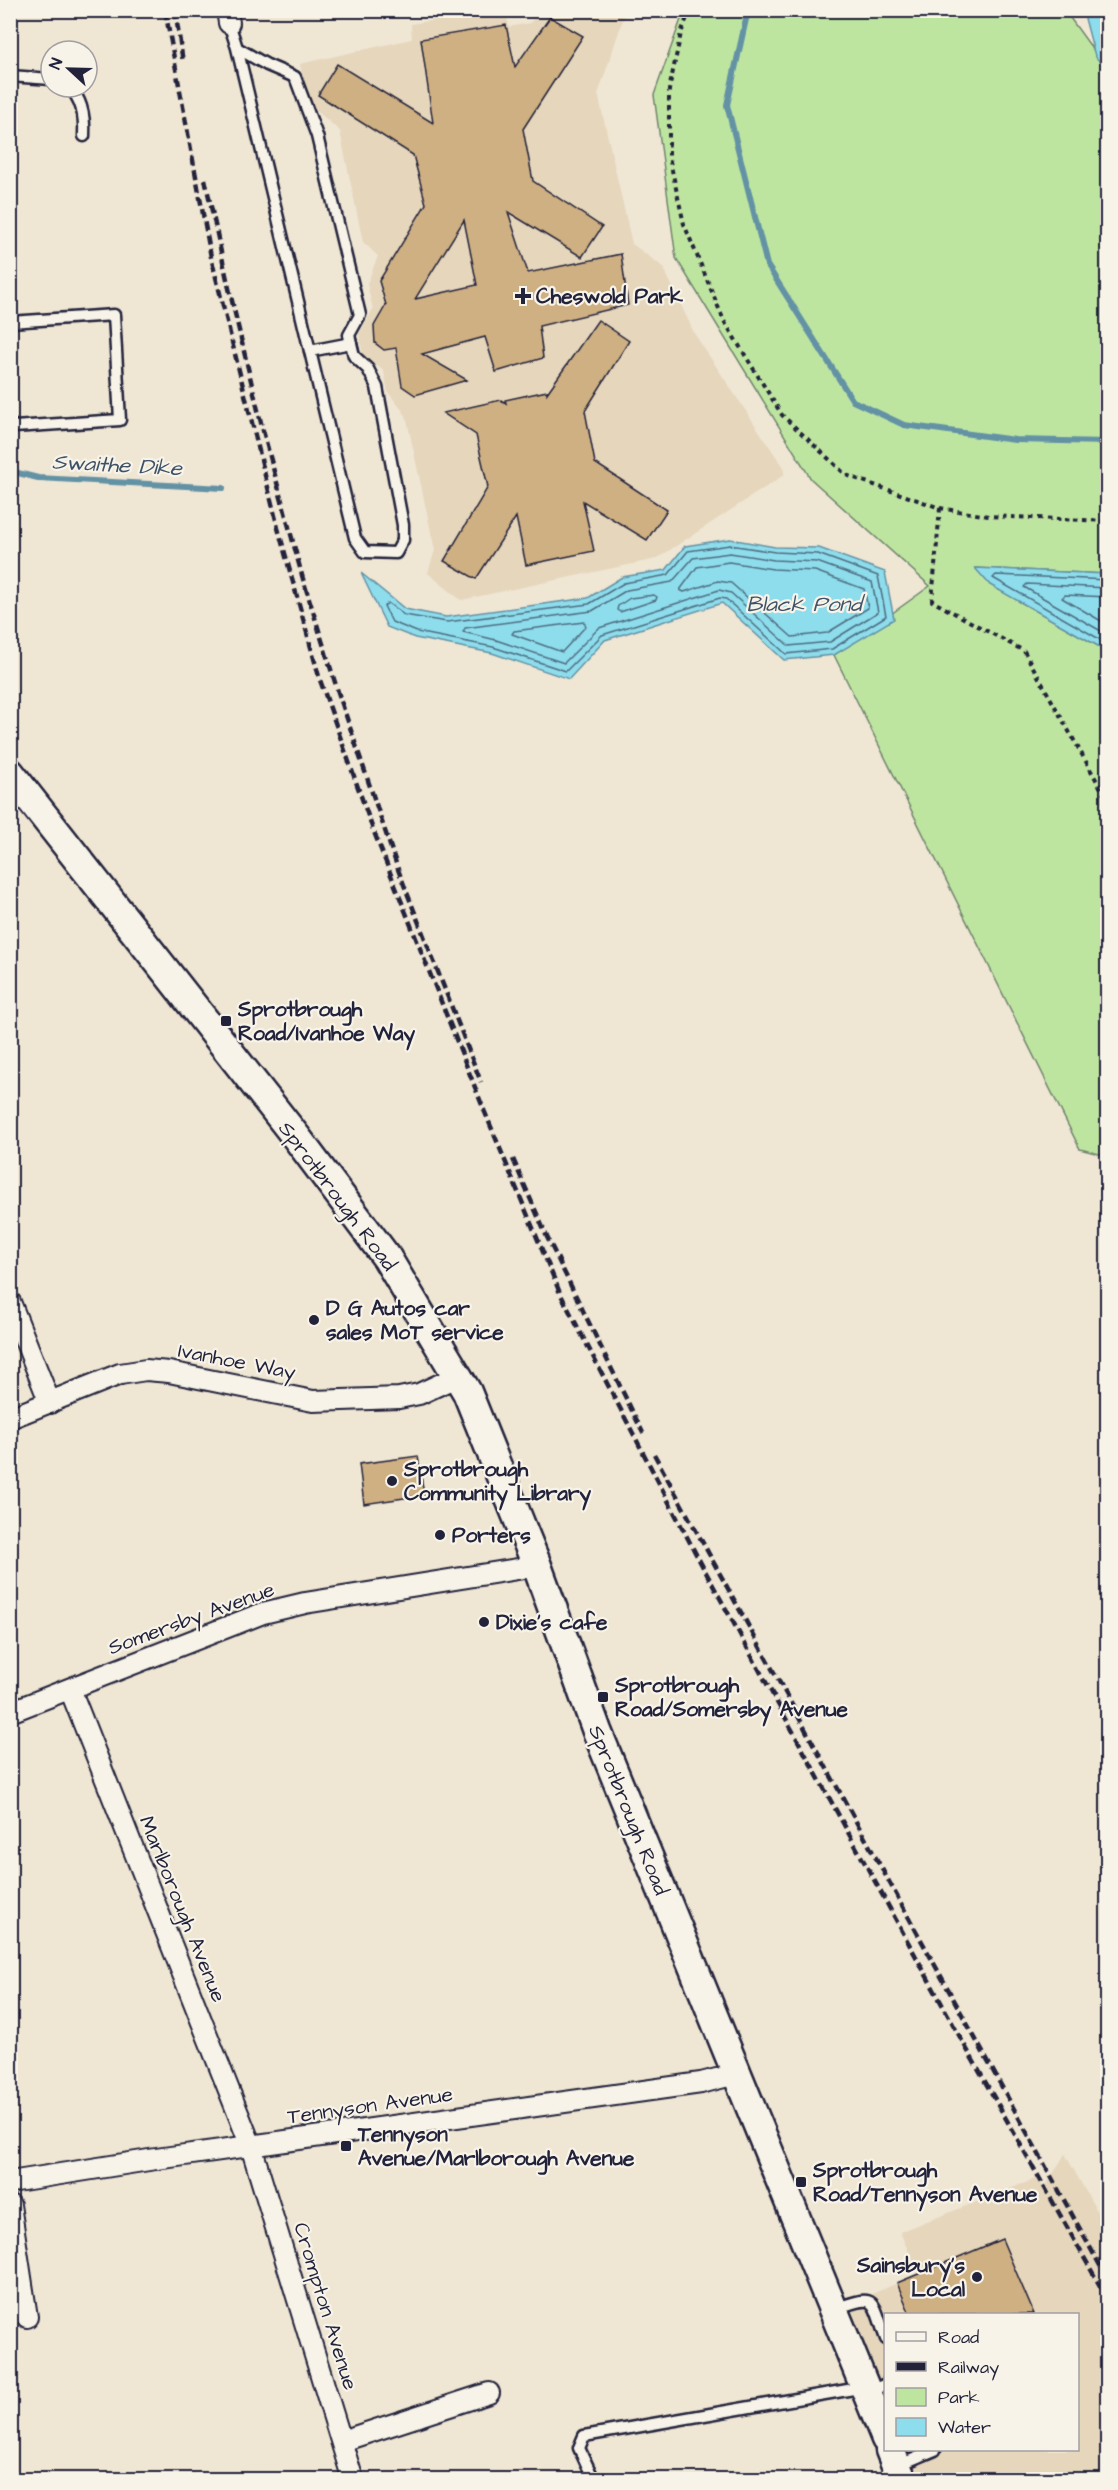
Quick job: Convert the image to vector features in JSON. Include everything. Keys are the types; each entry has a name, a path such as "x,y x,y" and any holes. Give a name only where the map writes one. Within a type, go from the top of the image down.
{"street":[{"name":"Sprotbrough Road","path":"10,773 387,1258 467,1392 536,1563 597,1731 833,2310 872,2388 884,2428"},
{"path":"10,1302 50,1403"},
{"name":"Ivanhoe Way","path":"10,1418 120,1374 146,1370 169,1372 313,1401 399,1398 428,1390 458,1376"},
{"name":"Somersby Avenue","path":"10,1712 263,1613 305,1603 524,1568 536,1563"},
{"name":"Marlborough Avenue","path":"70,1689 251,2146"},
{"name":"Tennyson Avenue","path":"11,2179 701,2083 736,2073"},
{"name":"Crompton Avenue","path":"251,2146 353,2480"},
{"path":"10,2205 27,2317"},
{"path":"342,2441 489,2393"}],"lane":[{"path":"228,17 355,538 365,552 396,553 403,540 404,525 377,387 368,369 354,356 349,335 360,315 317,136 296,77 267,65 237,48"},
{"path":"10,76 39,78"},
{"path":"77,99 81,104 85,123 84,136"},
{"path":"10,322 114,315 120,420 14,427 10,423"},
{"path":"310,351 351,343"},
{"path":"833,2310 863,2299 869,2301 874,2306 884,2336"},
{"path":"594,2480 579,2448 584,2436 872,2388"}],"path":[{"path":"690,10 681,33 669,90 669,157 684,224 724,321 782,415 846,475 940,508 988,516 1107,521"},
{"path":"940,508 932,601 1024,651 1107,801"}],"shaded area":[{"name":"Cheswold Park","path":"490,11 506,11 509,27 530,23 541,11 606,11 624,16 598,94 632,244 663,267 695,335 783,467 784,475 656,559 461,600 428,573 435,550 406,415 388,392 384,371 363,355 359,334 373,309 367,284 378,256 363,242 340,131 308,103 300,64 412,39 411,24"},
{"path":"1065,2154 1107,2230 1107,2479 917,2479 904,2451 1079,2451 1079,2313 884,2313 884,2404 844,2310 853,2302 919,2274 900,2232 1038,2178 1044,2189"}],"green space":[{"path":"684,11 1065,11 1107,69 1107,574 976,568 990,585 1107,651 1107,1156 1080,1149 834,655 930,586 811,479 676,258 654,95"}],"water":[{"path":"1083,11 1107,11 1107,71 1095,56"},
{"name":"Black Pond","path":"730,539 775,547 819,548 885,572 894,619 834,655 784,660 722,603 605,640 569,679 492,653 415,638 387,627 361,573 405,609 446,617 588,598 622,577 666,570 685,546"},
{"path":"975,568 1107,574 1107,651 990,585"}],"building":[{"path":"550,17 583,36 523,129 533,181 602,227 582,257 508,212 528,273 621,254 628,305 539,326 543,358 496,372 485,337 422,354 467,380 415,395 402,386 396,348 384,350 375,343 374,326 386,305 379,281 426,204 413,155 318,95 337,64 433,123 421,39 506,25 515,67","holes":["464,220 477,285 415,299"]},
{"path":"598,320 629,341 585,411 595,463 667,510 647,540 583,501 594,551 526,565 516,517 476,579 444,561 488,487 476,435 443,413 501,400 506,403 505,400 547,391 547,393"},
{"name":"Sprotbrough Community Library","path":"418,1456 424,1495 364,1504 359,1464"},
{"name":"Sainsbury's Local","path":"1002,2239 1034,2313 910,2313 897,2283"}],"waterway":[{"path":"748,10 727,105 767,265 853,401 904,425 1015,440 1108,442"},
{"name":"Swaithe Dike","path":"10,471 38,478 223,488"}],"railway":[{"path":"165,10 211,257 278,528 320,680 372,827 484,1110 560,1293 697,1556 960,2037 1108,2300"},
{"path":"175,10 183,62"},
{"path":"205,179 262,427 303,579 338,692 399,872 481,1082"},
{"path":"513,1159 547,1237 643,1433"},
{"path":"654,1454 1108,2280"}],"place":[{"name":"Cheswold Park","path":"523,296"},
{"name":"Sprotbrough Road/Ivanhoe Way","path":"226,1021"},
{"name":"D G Autos car sales MoT service","path":"314,1320"},
{"name":"Sprotbrough Community Library","path":"392,1481"},
{"name":"Porters","path":"440,1535"},
{"name":"Dixie's cafe","path":"484,1622"},
{"name":"Sprotbrough Road/Somersby Avenue","path":"603,1697"},
{"name":"Tennyson Avenue/Marlborough Avenue","path":"346,2146"},
{"name":"Sprotbrough Road/Tennyson Avenue","path":"801,2182"},
{"name":"Sainsbury's Local","path":"977,2277"}]}
